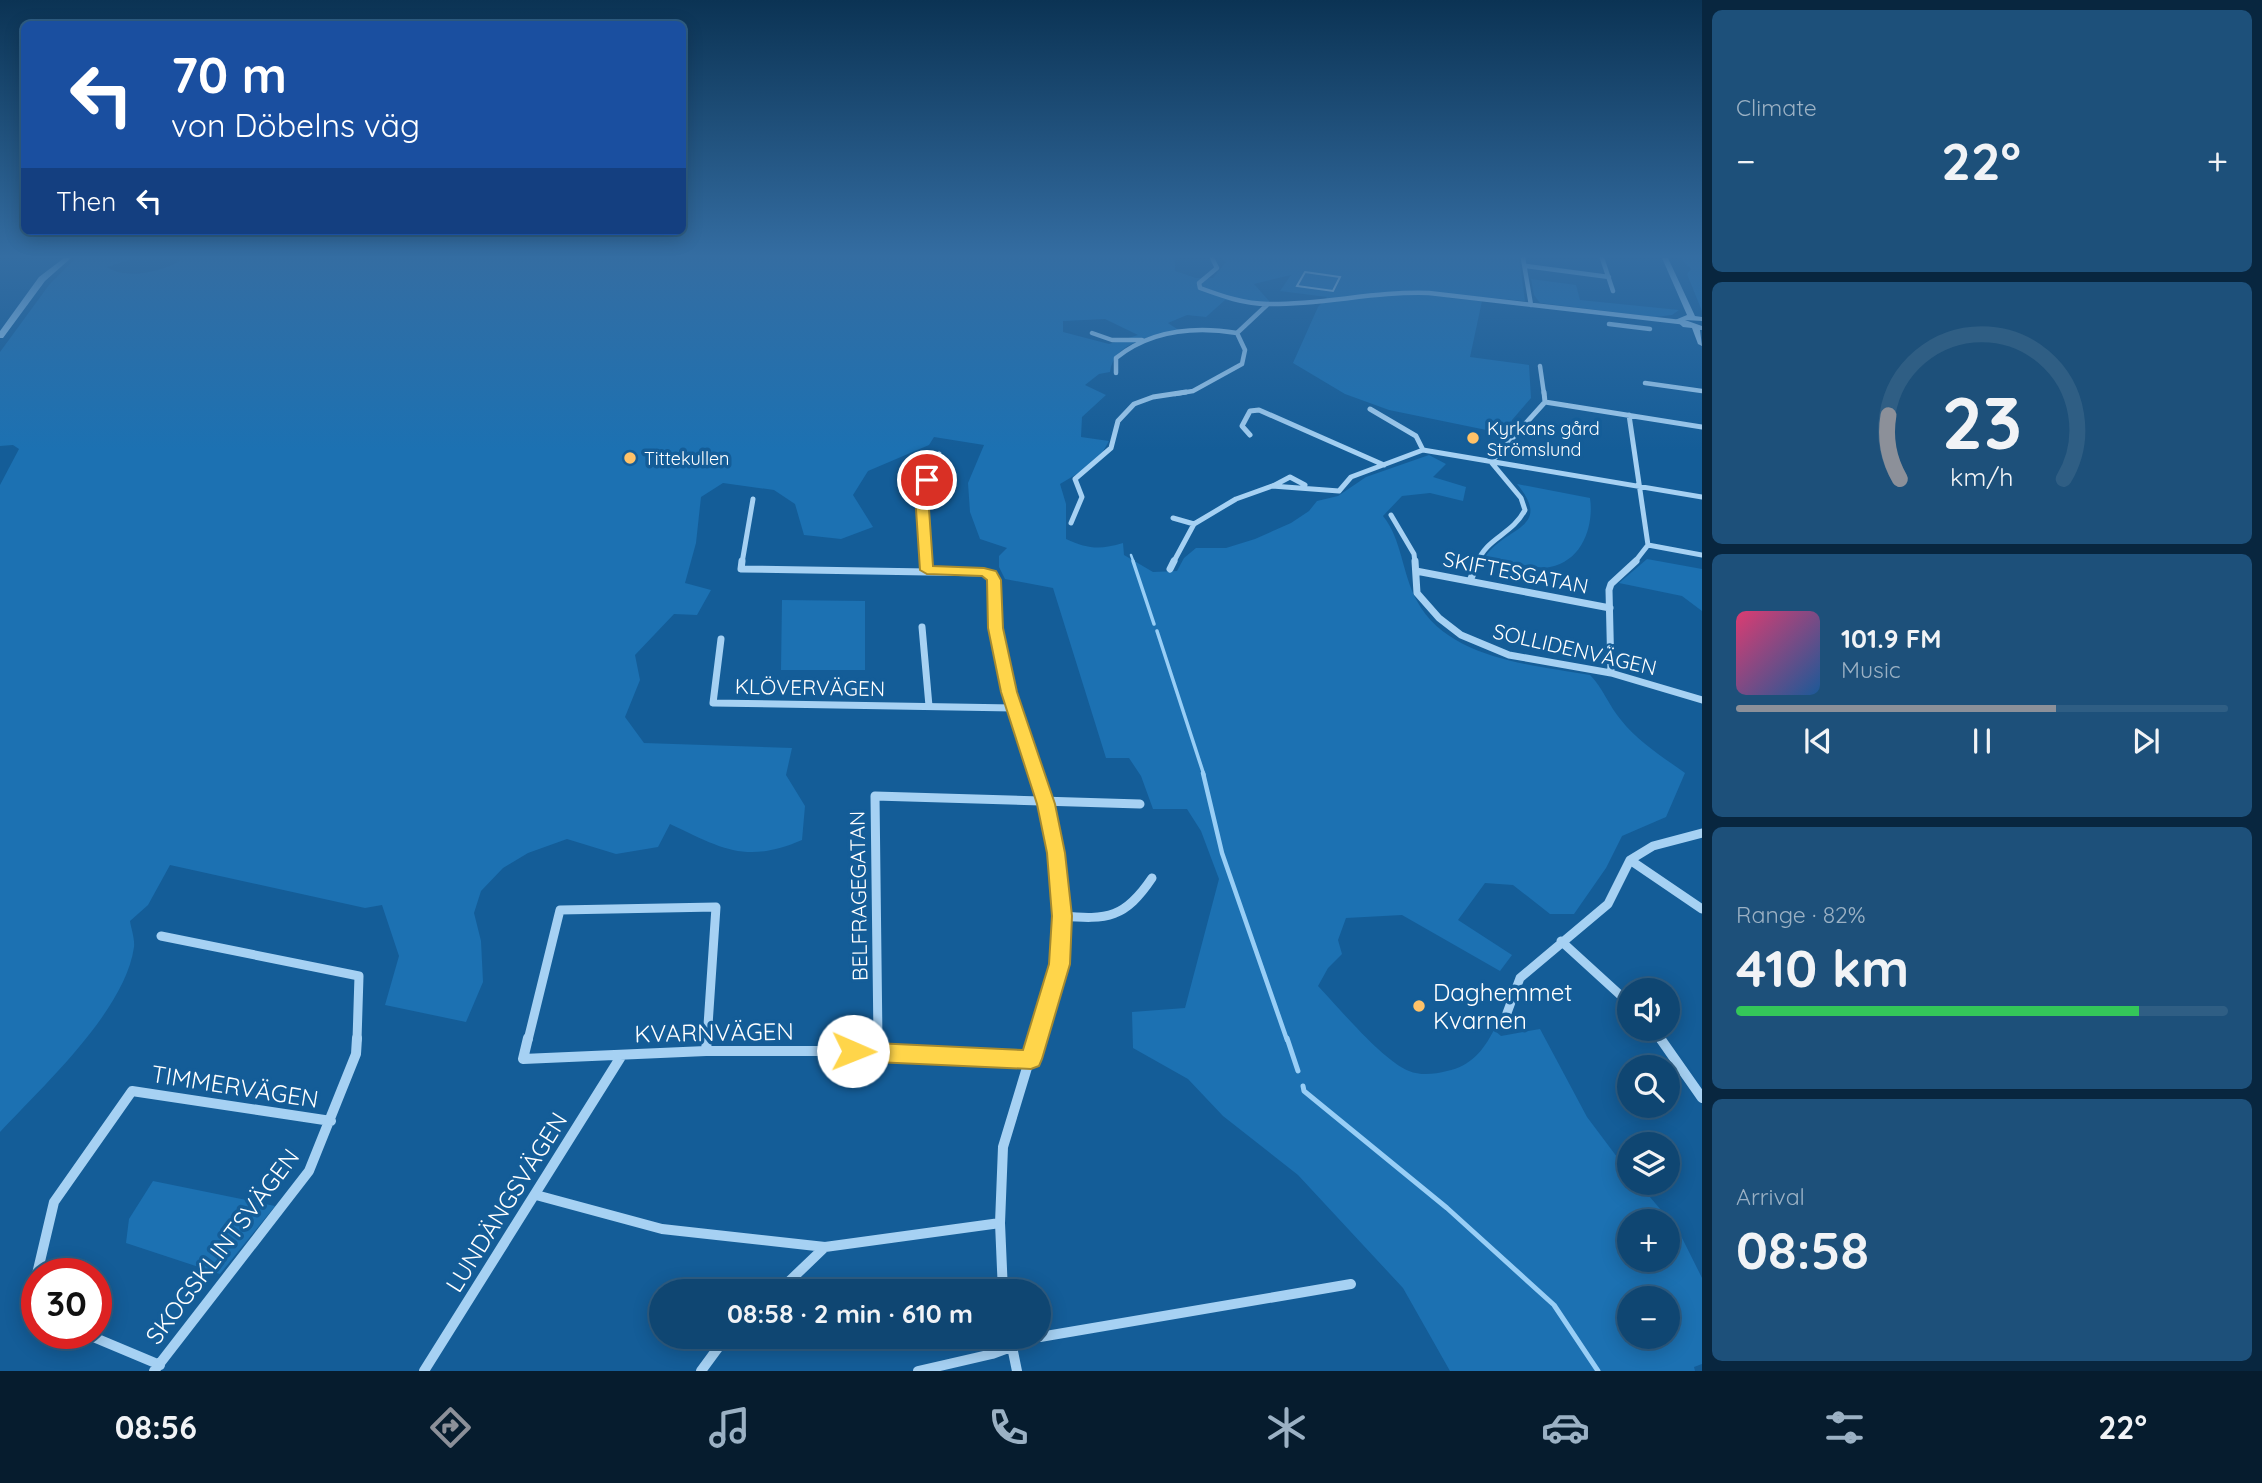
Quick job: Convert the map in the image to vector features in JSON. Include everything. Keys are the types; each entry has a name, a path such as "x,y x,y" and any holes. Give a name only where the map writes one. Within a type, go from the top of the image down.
{"street":[{"path":"1237,333 1249,322"},
{"path":"1608,322 1609,326 1650,329"},
{"path":"1680,322 1699,327 1702,344"},
{"path":"1092,333 1112,340 1148,339 1206,329 1237,333"},
{"path":"1071,523 1082,497 1075,485 1075,479 1111,447 1118,421 1127,410 1153,397 1193,391 1242,364 1245,350 1237,333"},
{"path":"1116,373 1116,358 1148,339"},
{"path":"1491,462 1545,402 1540,366"},
{"path":"1645,383 1702,391"},
{"path":"1545,402 1702,426"},
{"path":"1370,409 1416,436 1423,450"},
{"path":"1250,435 1242,426 1250,411 1259,410 1384,465"},
{"path":"1611,673 1611,583 1642,556 1648,545 1629,415"},
{"path":"1170,569 1194,524 1236,499 1272,486 1339,491 1348,479 1423,450 1702,497"},
{"path":"927,570 923,509 927,480 939,454"},
{"path":"1470,581 1483,548 1518,524 1525,510 1521,498 1491,462"},
{"path":"753,499 741,569 972,570 991,574 994,580 996,628 1013,708 1046,804 1056,853 1062,916 1059,964 1003,1147 1000,1223 1002,1279"},
{"name":"SOLLIDENVÄGEN","path":"1391,515 1413,554 1417,593 1427,606 1471,641 1509,655 1611,673 1702,700"},
{"path":"1173,518 1194,524"},
{"path":"1648,545 1702,555"},
{"name":"SKIFTESGATAN","path":"1416,571 1609,608"},
{"path":"922,627 929,706"},
{"name":"KLÖVERVÄGEN","path":"721,639 713,703 1013,708"},
{"name":"BELFRAGEGATAN","path":"878,1051 875,796 1046,804 1140,804"},
{"path":"1507,1013 1520,978 1608,904 1630,860 1653,846 1702,834"},
{"path":"1630,860 1702,909"},
{"path":"1062,916 1117,918 1128,911 1152,878"},
{"name":"KVARNVÄGEN","path":"706,1051 716,907 560,910 523,1059 706,1051 878,1051 1031,1059"},
{"name":"SKOGSKLINTSVÄGEN","path":"157,1368 309,1171 356,1054 359,976 161,936"},
{"path":"1561,941 1617,992"},
{"path":"1662,1041 1702,1098"},
{"name":"LUNDÄNGSVÄGEN","path":"424,1371 622,1055"},
{"name":"TIMMERVÄGEN","path":"41,1258 54,1202 132,1091 331,1121"},
{"path":"536,1195 662,1230 825,1247 1000,1223"},
{"path":"794,1279 825,1247"},
{"path":"1051,1335 1351,1284"},
{"path":"112,1346 157,1368"},
{"path":"701,1371 717,1349"},
{"path":"918,1371 991,1349"},
{"path":"1012,1349 1017,1371"}],"shaded area":[{"path":"22,322 1063,322 1063,332 1109,344 1138,335 1111,322 1170,322 1168,323 1180,331 1147,338 1127,346 1113,362 1110,372 1099,374 1085,385 1106,395 1082,417 1081,437 1109,441 1097,462 1060,484 1066,504 1066,539 1094,547 1123,543 1124,555 1153,572 1177,571 1184,558 1196,548 1226,548 1255,539 1291,523 1309,511 1317,501 1338,496 1366,477 1429,455 1446,464 1433,477 1466,487 1463,501 1430,493 1402,496 1383,516 1394,535 1412,591 1431,620 1449,636 1493,656 1590,675 1628,728 1651,749 1685,773 1666,817 1622,836 1606,868 1574,914 1550,914 1513,885 1485,883 1458,920 1512,955 1500,971 1402,915 1346,918 1338,940 1342,954 1328,968 1318,986 1386,1056 1418,1074 1455,1069 1470,1061 1481,1051 1494,1030 1501,1036 1540,1029 1587,1117 1617,1157 1617,1195 1648,1195 1660,1209 1617,1209 1617,1272 1680,1272 1680,1234 1702,1278 1702,1364 1694,1367 1695,1371 1450,1371 1403,1288 1298,1175 1223,1116 1188,1079 1133,1048 1132,1012 1185,1008 1219,879 1201,831 1187,809 1153,809 1141,776 1129,758 1106,758 1053,588 1005,579 999,567 999,556 1007,548 980,539 970,512 968,483 984,445 934,437 929,445 868,471 853,495 873,527 841,539 804,535 795,504 774,490 723,483 701,497 696,543 685,583 711,590 697,615 674,614 635,655 640,680 625,717 644,743 792,748 786,775 805,806 802,840 765,851 750,852 720,846 670,824 658,847 616,854 567,839 528,853 503,868 481,891 474,913 481,941 483,982 466,1022 385,1005 399,956 382,905 365,908 170,865 148,905 130,921 134,947 127,971 99,1022 59,1070 0,1132 0,485 19,449 13,445 0,446 0,352"},
{"path":"1311,322 1478,322 1470,357 1529,365 1531,398 1512,420 1509,430 1501,433 1389,410 1345,394 1293,363"},
{"path":"1517,484 1590,498 1588,530 1578,550 1571,557 1544,568 1485,557 1528,519 1530,510 1527,499"},
{"path":"1647,559 1702,569 1702,611 1682,596 1619,583"},
{"path":"782,600 865,601 865,670 781,670"},
{"path":"153,1181 275,1206 220,1274 126,1243 129,1219"}],"waterway":[{"path":"1131,555 1134,563"},
{"path":"1133,561 1154,624"},
{"path":"1157,631 1204,775"},
{"path":"1203,773 1222,853 1287,1040"},
{"path":"1287,1038 1298,1071"},
{"path":"1303,1086 1304,1091 1447,1208 1554,1305 1598,1371"}],"place":[{"name":"Kyrkans gård Strömslund","path":"1473,438"},
{"name":"Tittekullen","path":"630,458"},
{"name":"Daghemmet Kvarnen","path":"1419,1006"}],"route":[{"path":"853,1051 1031,1059 1059,964 1062,916 1056,853 1046,804 1009,692 996,628 994,580 991,574 972,570 927,570 923,509 927,480"}]}
